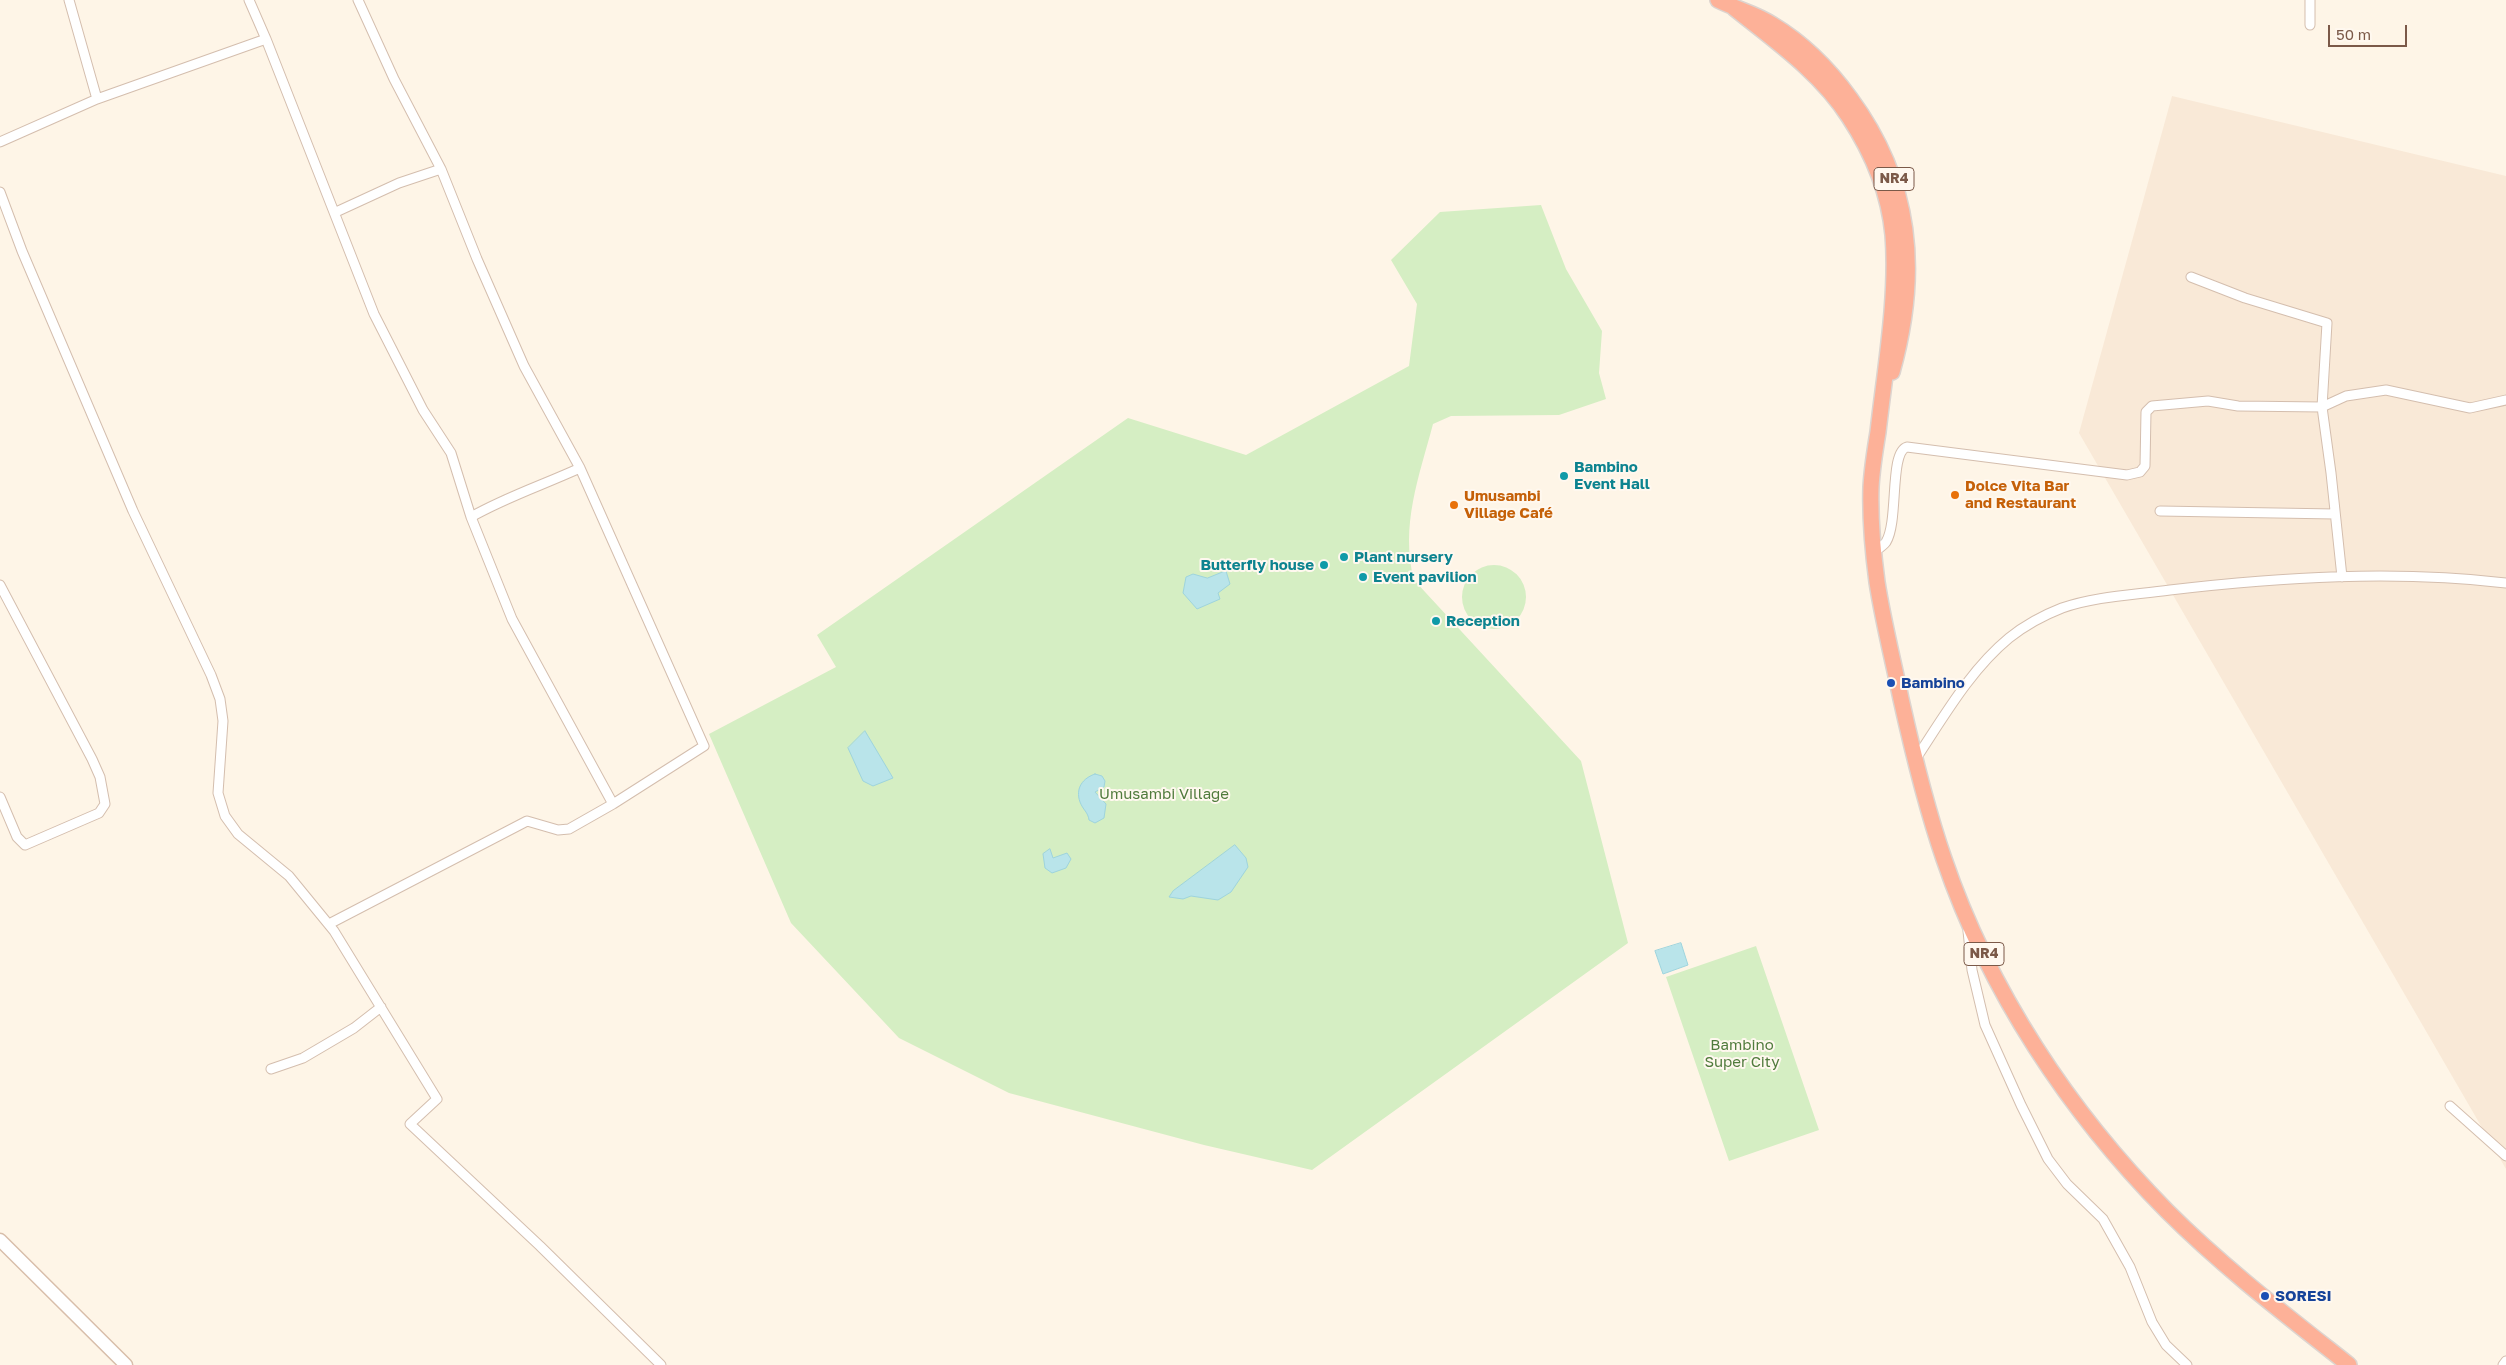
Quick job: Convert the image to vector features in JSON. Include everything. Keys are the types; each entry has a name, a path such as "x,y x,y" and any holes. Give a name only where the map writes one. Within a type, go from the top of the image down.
{"highway":[{"name":"NR4","path":"1718,0 1772,24 1811,53 1842,86 1878,141 1892,173 1903,212 1908,278 1905,313 1899,347 1880,416 1871,487 1874,552 1888,640 1915,761 1944,862 1967,918 1998,984 2058,1082 2129,1170 2169,1214 2254,1289 2348,1365"}],"street":[{"path":"69,0 97,99"},
{"path":"249,0 336,212 374,314 424,410 451,453 471,517 512,619 613,804"},
{"path":"328,924 527,821 565,830 613,804 704,746 580,468 524,366 477,260 441,169 394,79 358,0"},
{"path":"2310,0 2310,25"},
{"path":"0,142 97,99 266,39"},
{"path":"336,212 399,183 441,169"},
{"path":"0,192 26,260 133,511 211,675 220,699 223,721 218,793 224,816 238,834 289,876 328,924 382,1007 438,1099 410,1124 662,1365"},
{"path":"2191,277 2245,298 2327,323 2322,407 2342,577"},
{"path":"1874,552 1885,542 1893,524 1896,464 1902,448 1907,447 2134,474 2140,472 2146,466 2146,412 2152,406 2208,401 2238,406 2322,407 2346,396 2386,390 2415,395 2456,407 2470,408 2506,400"},
{"path":"471,517 502,500 538,487 580,468"},
{"path":"2160,511 2335,514"},
{"path":"1915,761 1954,702 1986,660 2010,637 2062,608 2088,601 2192,588 2342,577 2424,578 2506,584"},
{"path":"0,586 92,759 100,777 105,804 99,813 25,845 18,837 0,797"},
{"path":"1967,918 1972,970 1986,1025 2048,1159 2067,1184 2103,1219 2130,1267 2152,1322 2166,1345 2188,1365"},
{"path":"271,1069 303,1058 354,1028 382,1007"},
{"path":"2450,1106 2506,1156"},
{"path":"1,1242 126,1365"},
{"path":"2503,1365 2506,1361"}],"shaded area":[{"path":"2172,96 2506,176 2506,1169 2079,433"}],"green space":[{"name":"Umusambi Village","path":"1541,205 1566,269 1602,331 1599,373 1606,399 1559,415 1451,416 1433,424 1413,502 1409,540 1410,560 1414,580 1581,761 1628,943 1312,1170 1204,1145 1009,1093 899,1038 791,923 709,734 836,667 817,635 1128,418 1246,455 1409,366 1417,304 1391,260 1440,212"},
{"path":"1488,565 1500,565 1517,574 1524,585 1526,597 1524,609 1517,620 1500,629 1488,629 1476,624 1467,615 1462,603 1462,591 1467,579 1476,570"},
{"name":"Bambino Super City","path":"1756,946 1819,1130 1729,1161 1666,977"}],"water":[{"path":"1226,571 1230,584 1218,593 1220,599 1197,609 1183,593 1186,577 1193,574 1207,578"},
{"path":"865,731 893,778 873,786 863,781 848,748"},
{"path":"1095,774 1102,776 1105,781 1104,787 1095,792 1106,804 1104,818 1095,823 1089,820 1080,802 1079,788 1087,778"},
{"path":"1235,845 1246,858 1248,867 1231,892 1218,900 1191,896 1183,899 1169,897 1173,891"},
{"path":"1050,849 1053,858 1067,853 1071,859 1066,868 1052,873 1045,868 1043,854"},
{"path":"1681,943 1688,965 1663,974 1655,951"}],"place":[{"name":"Bambino Event Hall","path":"1564,476"},
{"name":"Dolce Vita Bar and Restaurant","path":"1955,495"},
{"name":"Umusambi Village Café","path":"1454,505"},
{"name":"Plant nursery","path":"1344,557"},
{"name":"Butterfly house","path":"1324,565"},
{"name":"Event pavilion","path":"1363,577"},
{"name":"Reception","path":"1436,621"},
{"name":"Bambino","path":"1891,683"},
{"name":"SORESI","path":"2265,1296"}]}
